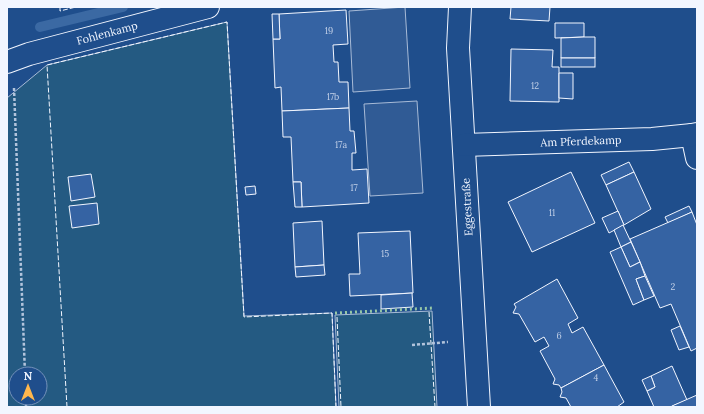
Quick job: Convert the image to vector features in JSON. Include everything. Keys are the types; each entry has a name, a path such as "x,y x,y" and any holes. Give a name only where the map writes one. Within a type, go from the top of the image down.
{"street":[{"name":"Fohlenkamp","path":"10,60 208,7"},
{"name":"Eggestraße","path":"460,7 458,48 478,407"},
{"name":"Am Pferdekamp","path":"464,145 652,139 695,134"},
{"path":"695,134 697,158"}],"path":[{"path":"10,60 25,366"},
{"path":"412,345 431,343"}],"shaded area":[{"path":"405,7 410,88 353,92 349,11"},
{"path":"227,22 244,316 332,313 336,407 7,407 7,98 47,65"},
{"path":"417,101 423,193 370,196 364,104"},
{"path":"432,311 437,407 339,407 335,315"}],"building":[{"path":"511,7 550,7 549,21 510,19"},
{"path":"346,10 348,44 333,45 334,62 338,62 339,82 348,82 349,108 282,111 281,87 275,88 273,39 280,39 279,14"},
{"path":"272,14 279,14 280,39 273,39"},
{"path":"555,23 584,23 584,37 555,38"},
{"path":"595,37 595,58 561,58 561,38"},
{"path":"511,49 553,50 552,67 559,67 559,102 510,101"},
{"path":"561,58 595,58 595,67 561,67"},
{"path":"559,73 573,73 573,99 559,98"},
{"path":"349,108 350,131 354,131 356,153 352,153 352,170 367,169 369,203 302,207 301,182 293,182 291,137 283,137 282,111"},
{"path":"629,162 634,172 606,185 601,175"},
{"path":"571,172 595,223 532,252 508,202"},
{"path":"634,172 651,209 624,225 606,185"},
{"path":"91,174 95,197 71,201 68,177"},
{"path":"293,182 301,182 302,207 295,207"},
{"path":"255,186 256,194 246,195 245,187"},
{"path":"97,203 99,224 72,228 69,206"},
{"path":"689,206 692,212 668,223 665,217"},
{"path":"618,211 624,225 609,233 602,218"},
{"path":"692,212 697,225 697,348 691,351 671,304 660,308 630,239"},
{"path":"322,221 324,265 295,267 293,223"},
{"path":"623,225 631,242 621,247 614,230"},
{"path":"410,231 413,293 350,296 349,274 360,274 358,233"},
{"path":"631,242 640,262 630,267 621,247"},
{"path":"621,247 630,267 640,262 645,276 636,279 644,300 633,305 610,252"},
{"path":"324,265 325,275 296,277 295,267"},
{"path":"645,276 654,296 644,300 636,279"},
{"path":"557,279 578,318 568,324 572,333 583,327 604,365 561,388 559,385 553,384 555,379 540,351 549,346 544,337 535,342 519,314 513,313 516,307 514,304"},
{"path":"412,293 413,307 381,309 381,295"},
{"path":"680,326 689,347 679,350 671,330"},
{"path":"604,365 624,402 617,407 571,407 566,398 560,397 562,392 561,388"},
{"path":"672,366 687,400 670,407 654,407 647,391 655,387 651,376"},
{"path":"651,376 655,387 647,391 642,380"},
{"path":"697,395 697,407 672,406"}],"waterway":[{"path":"40,27 123,7"}],"hedge":[{"path":"335,313 434,308"}],"fence":[{"path":"60,7 60,11 76,7"},
{"path":"67,407 47,65 227,22 244,317 332,313 336,407"},
{"path":"429,312 435,407"},
{"path":"337,317 341,407"}]}
